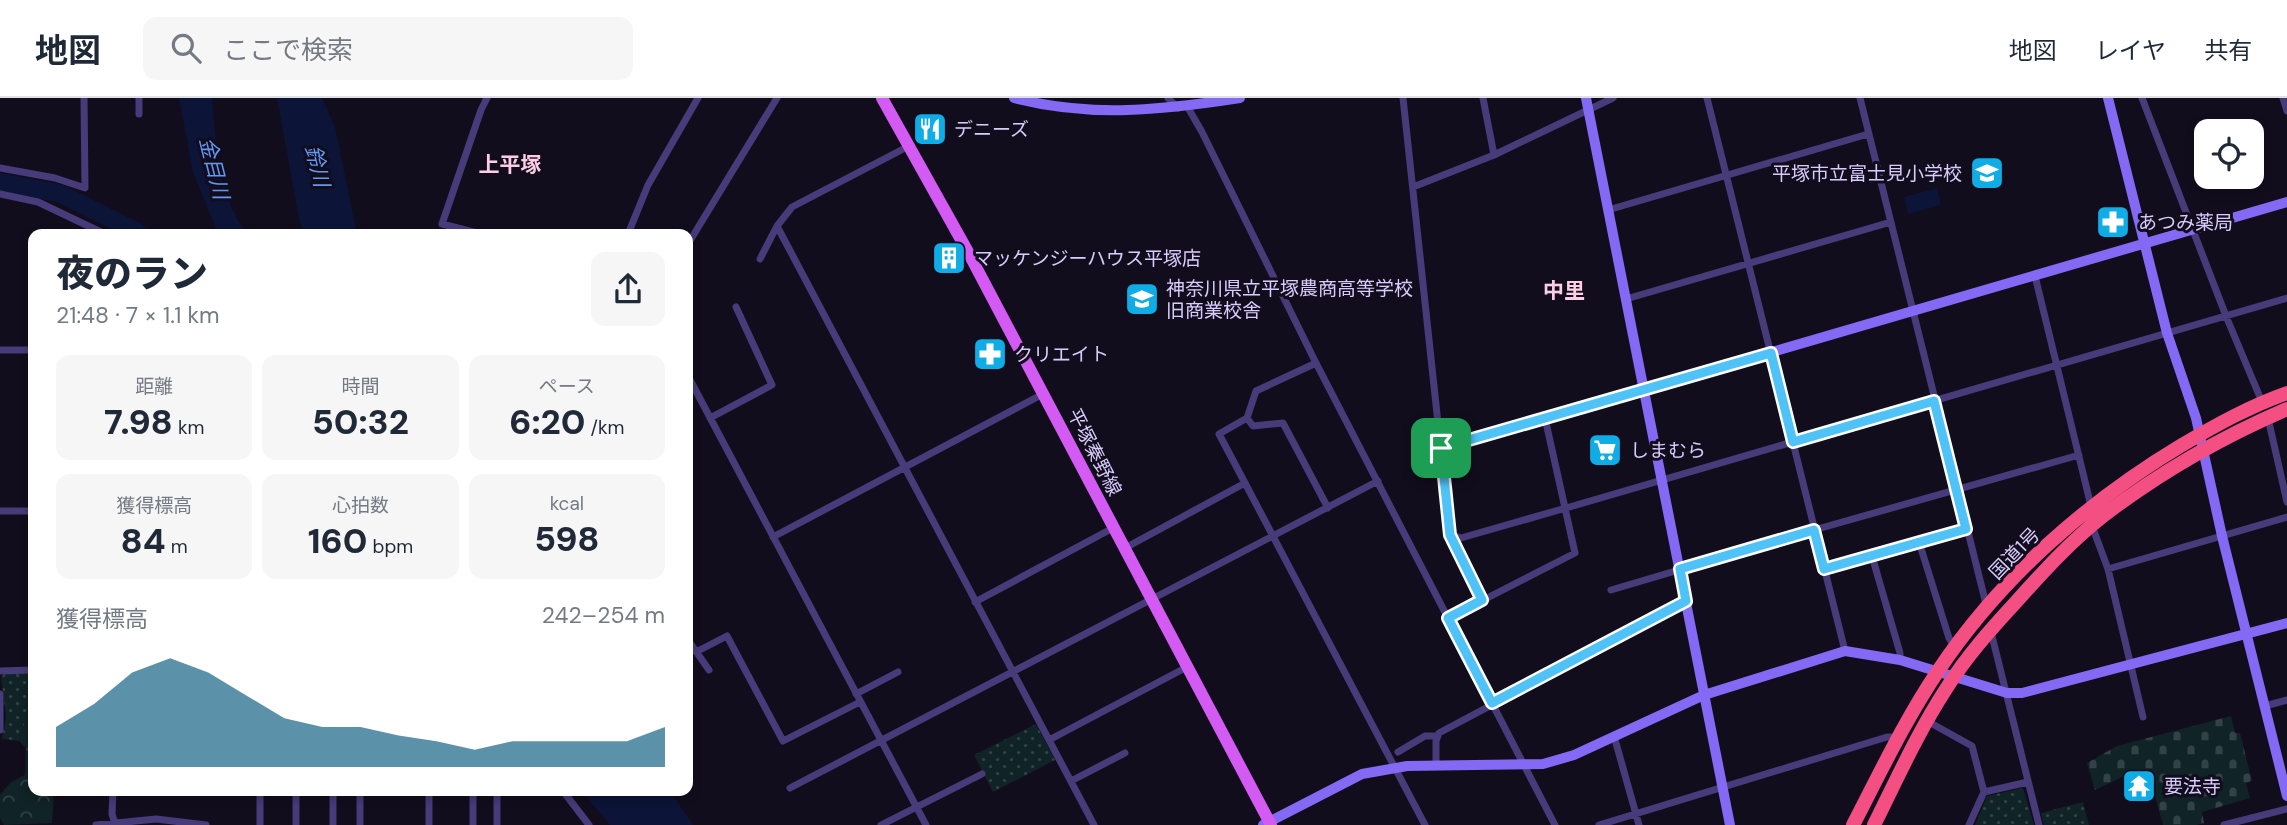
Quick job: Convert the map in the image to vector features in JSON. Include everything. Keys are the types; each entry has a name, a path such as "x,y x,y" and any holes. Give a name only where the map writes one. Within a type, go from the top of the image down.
{"highway":[{"name":"国道1号","path":"1853,825 1898,737 1938,671 1987,608 2040,552 2091,506 2153,463 2262,402 2287,393"},
{"name":"国道1号","path":"1874,825 1912,747 1954,677 1990,630 2051,563 2092,526 2160,476 2287,409"}],"main road":[{"name":"平塚秦野線","path":"882,98 1125,548 1268,824"}],"street":[{"path":"0,168 55,178 85,188 84,98"},
{"path":"139,98 139,114"},
{"path":"462,229 442,224 487,98"},
{"path":"630,229 648,184 696,98"},
{"path":"693,236 777,98"},
{"path":"1014,98 1078,109 1132,111 1240,98"},
{"path":"1168,98 1182,107 1202,132 1316,363 1555,825"},
{"path":"1403,98 1450,535 1482,600"},
{"path":"1483,98 1494,155"},
{"path":"1586,98 1730,825"},
{"path":"1413,187 1494,155 1613,98"},
{"path":"1707,98 1844,651"},
{"path":"1860,98 1987,608"},
{"path":"2108,98 2167,332 2189,392 2265,706 2283,763 2287,796"},
{"path":"2142,98 2225,316 2262,402"},
{"path":"2283,98 2287,111"},
{"path":"1608,210 1868,134"},
{"path":"760,260 778,226 792,207 909,146"},
{"path":"0,194 38,202 95,229"},
{"path":"1441,448 2287,202"},
{"path":"1626,299 1891,222"},
{"path":"778,226 1094,825"},
{"path":"2035,276 2091,506"},
{"path":"1450,535 1461,538 2287,298"},
{"path":"710,418 772,385 736,307"},
{"path":"0,350 28,350"},
{"path":"1316,363 1256,391 1247,418 1219,435 1425,825"},
{"path":"693,386 926,825"},
{"path":"774,537 1043,394"},
{"path":"1247,418 1253,426 1283,423 1328,508"},
{"path":"1448,618 1575,553 1545,418"},
{"path":"2268,418 2283,470 2287,502"},
{"path":"1611,590 2079,455"},
{"path":"790,788 1378,481"},
{"path":"1125,548 1245,483"},
{"path":"0,511 28,511"},
{"path":"2108,569 2287,517"},
{"path":"2092,526 2108,569 2143,717"},
{"path":"975,602 1113,528"},
{"path":"1824,569 1966,529"},
{"path":"1919,542 1949,638 1955,647"},
{"path":"1871,556 1900,660"},
{"path":"1398,752 1425,736 1436,736 1492,703 1686,601"},
{"path":"1268,824 1362,774 1394,767 1436,764 1543,764 1574,755 1704,695 1844,651 1900,660 2007,693 2022,693 2287,623"},
{"path":"1990,630 2039,825"},
{"path":"696,652 727,636 783,741 860,702"},
{"path":"693,648 709,670"},
{"path":"1049,740 1187,667"},
{"path":"0,671 28,670"},
{"path":"856,694 898,672"},
{"path":"0,694 0,730"},
{"path":"2265,706 2287,700"},
{"path":"1927,721 1972,746 1984,792 1969,825"},
{"path":"1436,736 1436,764"},
{"path":"1614,736 1639,825"},
{"path":"1599,825 1888,737 1898,737"},
{"path":"1071,781 1125,753"},
{"path":"881,825 982,774"},
{"path":"1984,792 2028,782"},
{"path":"113,796 112,814 115,824"},
{"path":"260,796 260,825"},
{"path":"296,796 296,825"},
{"path":"333,796 333,825"},
{"path":"360,796 360,825"},
{"path":"429,796 429,825"},
{"path":"473,796 473,825"},
{"path":"497,796 497,825"},
{"path":"567,796 589,825"},
{"path":"2230,824 2287,809"},
{"path":"96,825 156,822 206,825"}],"green space":[{"path":"5,673 28,673 28,722 25,722 19,741 2,739 6,717 1,677"},
{"path":"2231,716 2235,733 2240,733 2252,781 2246,783 2250,798 2202,812 2204,823 2163,825 2148,771 2122,777 2095,790 2087,763 2117,746"},
{"path":"25,722 28,722 28,796 54,796 52,823 4,825 0,818 0,795 11,782 25,775 26,748 19,741"},
{"path":"1036,724 1055,760 993,792 974,755"},
{"path":"2023,788 2034,825 1975,825 1987,796"},
{"path":"2083,802 2089,825 2044,825 2041,813"}],"water":[{"name":"金目川","path":"179,98 212,98 224,188 230,205 244,229 216,229 193,172"},
{"name":"鈴川","path":"277,98 322,98 335,127 356,229 302,229"},
{"path":"1937,188 1941,205 1908,214 1904,197"},
{"path":"586,796 673,796 693,825 610,825"}],"waterway":[{"path":"0,182 59,193 131,229"}],"place":[{"name":"デニーズ","path":"930,129"},
{"name":"平塚市立富士見小学校","path":"1987,173"},
{"name":"あつみ薬局","path":"2113,222"},
{"name":"マッケンジーハウス平塚店","path":"949,258"},
{"name":"神奈川県立平塚農商高等学校 旧商業校舎","path":"1142,299"},
{"name":"クリエイト","path":"990,354"},
{"name":"しまむら","path":"1605,450"},
{"name":"要法寺","path":"2139,786"}],"district":[{"name":"上平塚","path":"510,165"},
{"name":"中里","path":"1564,291"}],"route":[{"path":"1771,353 1793,442 1934,401 1966,529 1824,569 1814,530 1680,569 1686,601 1492,703 1448,618 1482,600 1450,535 1441,448 1771,353"}]}
